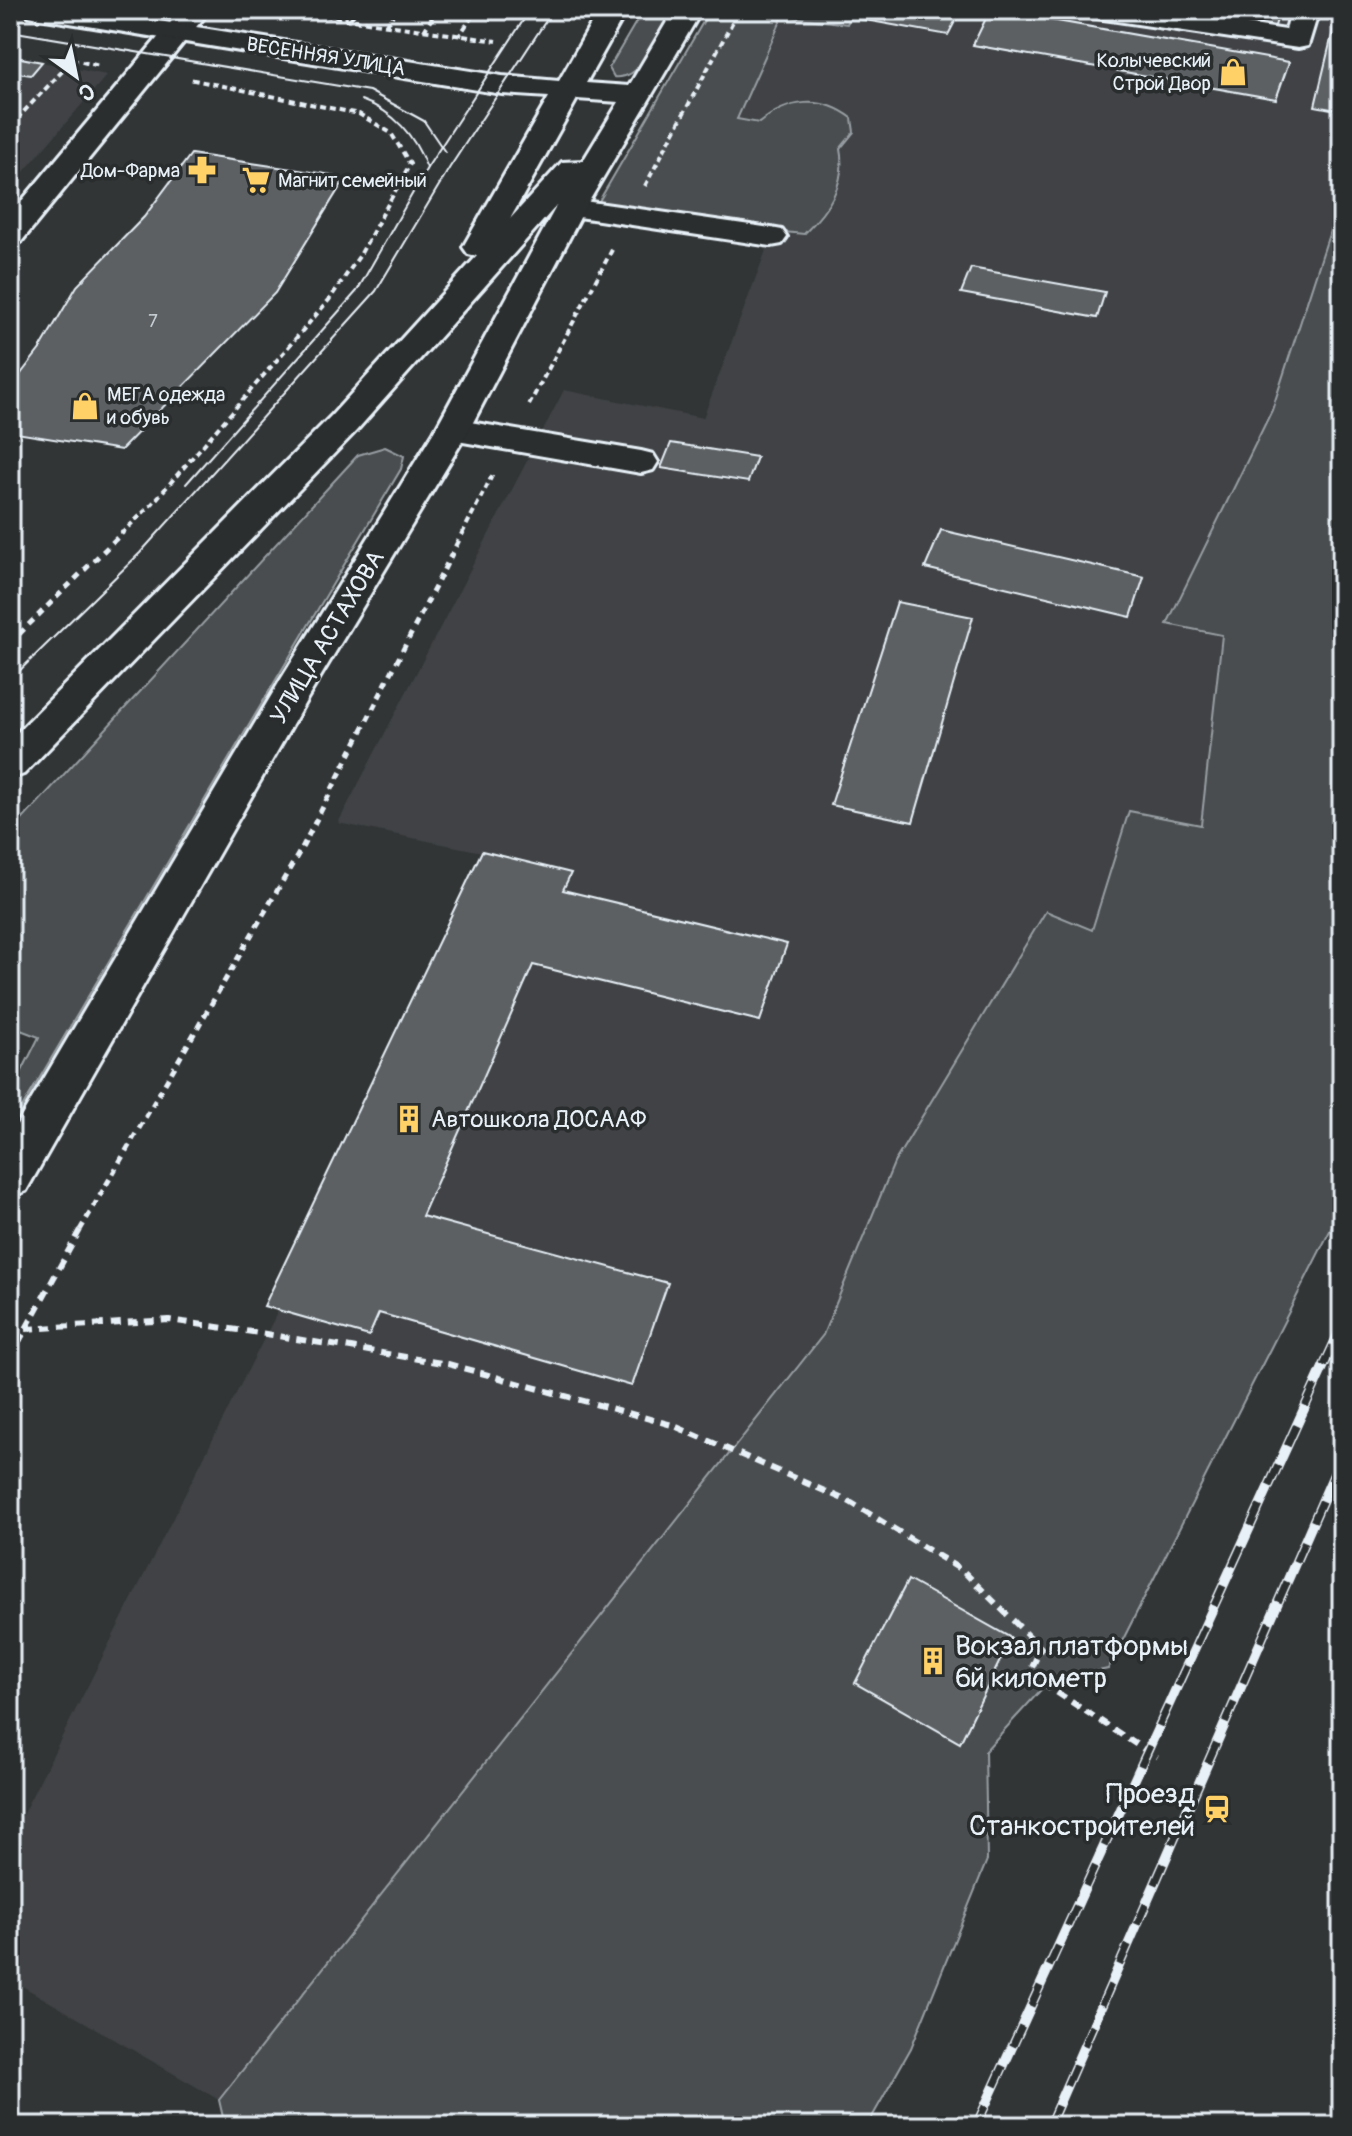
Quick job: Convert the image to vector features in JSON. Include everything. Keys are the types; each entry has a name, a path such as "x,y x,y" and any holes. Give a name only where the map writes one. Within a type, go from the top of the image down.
{"main road":[{"name":"ВЕСЕННЯЯ УЛИЦА","path":"39,10 187,21 502,85 639,95"},
{"name":"УЛИЦА АСТАХОВА","path":"445,309 565,89 613,10"},
{"name":"УЛИЦА АСТАХОВА","path":"10,1177 293,691 452,430 570,208 688,10"},
{"path":"1097,10 1157,15 1298,40 1305,10"},
{"path":"10,235 187,21"},
{"name":"УЛИЦА АСТАХОВА","path":"10,764 344,423 639,95"},
{"path":"570,208 771,237"},
{"path":"452,430 641,462"}],"path":[{"path":"285,10 497,41"},
{"path":"350,20 358,10"},
{"path":"386,25 397,10"},
{"path":"424,31 437,10"},
{"path":"447,10 474,14 459,36"},
{"path":"10,1358 61,1262 303,846 510,440 739,10"},
{"path":"10,126 73,60 359,114 391,133 410,164 360,255 329,300 152,504 10,643"},
{"path":"25,1330 169,1320 266,1334 448,1364 672,1425 730,1453 850,1502 963,1571 1041,1648 1029,1674 1157,1758"}],"shaded area":[{"path":"643,10 674,10 642,64 625,76 614,77 609,68"},
{"path":"710,10 854,10 847,24 783,16 737,119 759,123 782,109 805,103 829,106 852,118 854,132 840,149 841,174 834,196 804,234 711,225 595,208"},
{"path":"854,10 1342,10 1342,194 1272,410 1167,623 1222,634 1201,825 1092,930 1046,911 894,1163 823,1335 219,2100 10,1979 10,1839 278,1311 264,1306 482,852 338,823 564,390 703,418 810,133 736,120 783,16 847,24"},
{"path":"42,62 107,75 10,188 10,72 31,75"},
{"path":"1342,194 1342,1207 1108,1669 1049,1681 985,1751 987,1860 911,2048 867,2126 225,2126 219,2100 823,1335 894,1163 1046,911 1092,930 1129,811 1201,825 1222,635 1167,624 1272,410"},
{"path":"385,447 404,456 401,469 10,1128 10,1095 39,1037 10,1026 10,833 358,455"}],"building":[{"path":"866,10 961,10 948,35 860,19"},
{"path":"990,10 1289,62 1276,99 973,45"},
{"path":"1176,10 1280,10 1275,26 1176,11"},
{"path":"1338,10 1342,10 1342,111 1315,106"},
{"path":"10,56 42,62 31,75 10,72"},
{"path":"191,154 332,175 343,182 275,293 121,450 10,432 10,388 40,349 77,286 144,217"},
{"path":"971,268 1105,292 1097,318 961,293"},
{"path":"671,443 757,457 748,482 661,468"},
{"path":"941,530 1144,577 1131,617 925,568"},
{"path":"897,602 973,617 913,822 831,805"},
{"name":"Автошкола ДОСААФ","path":"482,851 571,873 563,890 787,944 760,1021 533,965 422,1216 668,1283 632,1386 379,1313 369,1336 264,1306"},
{"name":"Вокзал платформы 6й километр","path":"908,1580 1011,1638 960,1743 855,1683"}],"tram line":[{"path":"441,146 530,10"},
{"path":"10,680 140,553 376,291 450,167 553,10"},
{"path":"10,31 369,91 424,121 441,146"},
{"path":"361,100 384,111 402,126 427,168"},
{"path":"427,168 441,146"},
{"path":"441,146 445,152"},
{"path":"186,484 357,291 427,168"}],"railway":[{"path":"976,2126 1342,1326"},
{"path":"1049,2126 1342,1456"}],"place":[{"name":"Колычевский Строй Двор","path":"1233,72"},
{"name":"Дом-Фарма","path":"202,170"},
{"name":"Магнит семейный","path":"256,180"},
{"name":"МЕГА одежда и обувь","path":"85,406"},
{"name":"Автошкола ДОСААФ","path":"409,1119"},
{"name":"Вокзал платформы 6й километр","path":"933,1661"},
{"name":"Проезд Станкостроителей","path":"1217,1809"}]}
